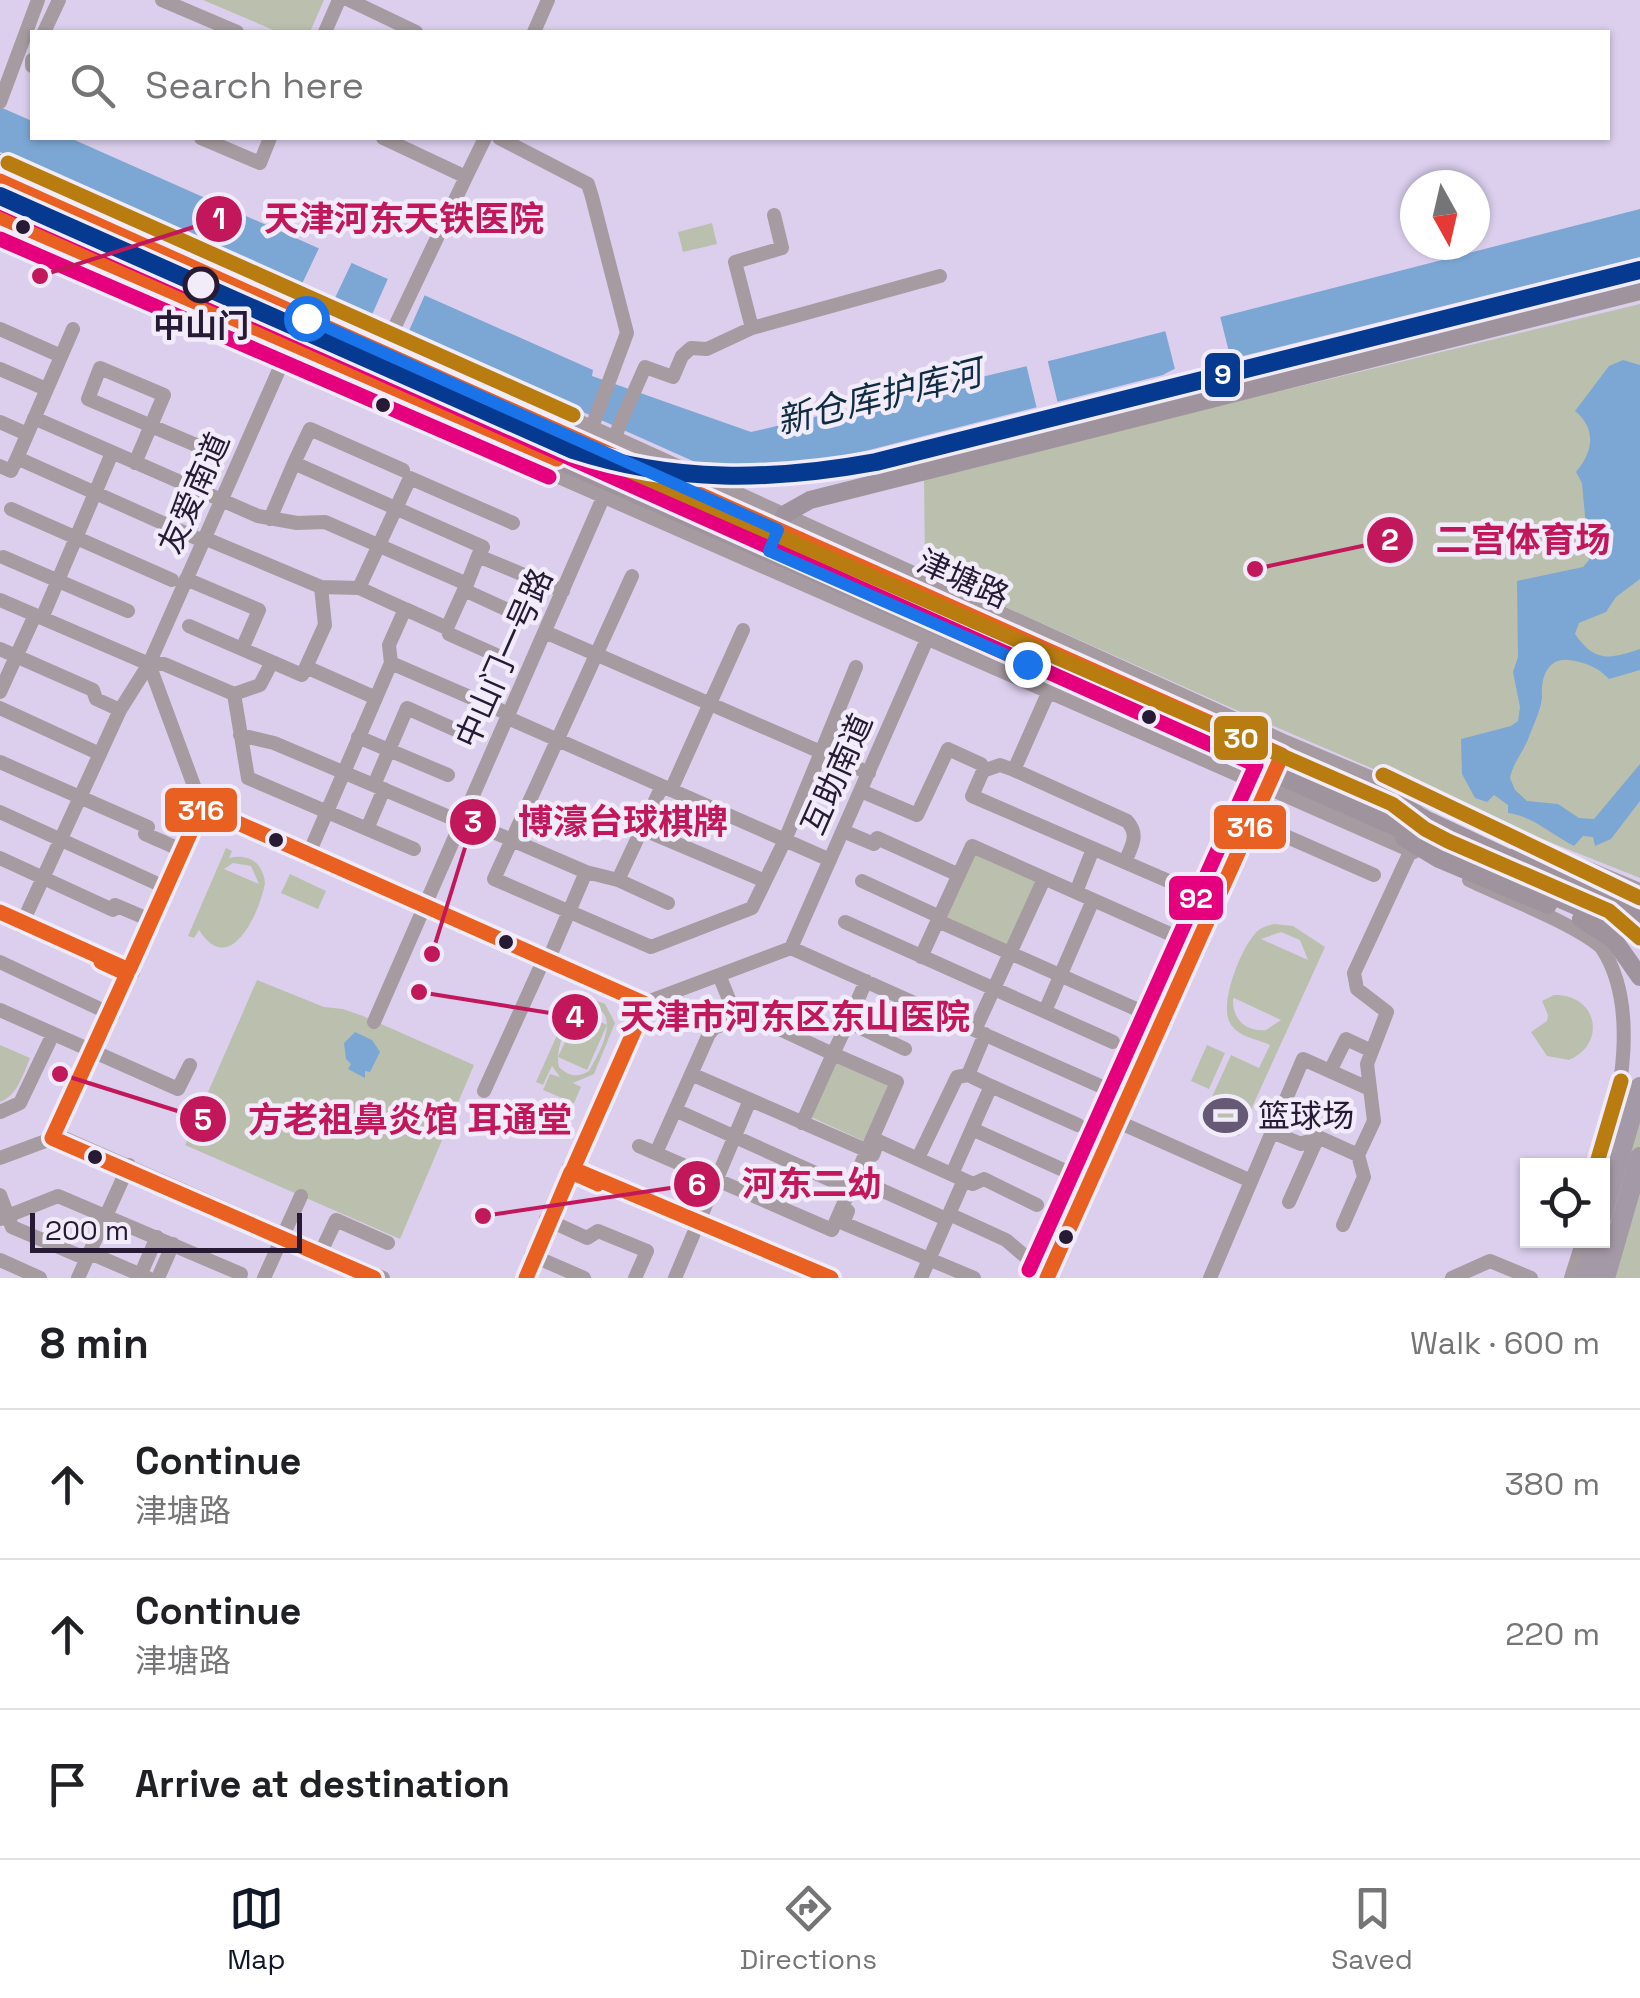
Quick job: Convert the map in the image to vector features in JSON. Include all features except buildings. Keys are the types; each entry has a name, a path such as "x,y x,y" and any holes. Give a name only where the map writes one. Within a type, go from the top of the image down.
{"highway":[{"path":"1605,1278 1623,1157 1640,1087"},
{"path":"1610,1194 1623,1157"},
{"path":"1585,1278 1594,1248"}],"main road":[{"path":"0,181 152,251"},
{"path":"0,217 141,278"},
{"path":"769,551 781,522 810,500 1640,291"},
{"name":"津塘路","path":"258,298 390,338 615,440 1276,764 1384,822 1640,934"},
{"name":"津塘路","path":"247,324 287,351 769,551 1052,684 1276,764 1393,800 1429,821 1640,920"},
{"path":"1393,800 1614,892 1640,898"},
{"path":"1384,822 1413,848 1443,863 1598,928 1624,950 1640,977"},
{"path":"1623,1157 1640,1184"}],"street":[{"path":"0,102 38,0"},
{"path":"45,30 59,0"},
{"path":"162,0 231,30"},
{"path":"326,30 339,0"},
{"path":"349,0 412,30"},
{"path":"535,30 548,0"},
{"path":"14,58 30,63"},
{"path":"0,83 14,58"},
{"path":"205,140 260,162 269,140"},
{"path":"391,140 466,177"},
{"path":"0,161 390,338 484,140"},
{"path":"502,140 588,184 627,333 591,429"},
{"path":"774,214 782,248 735,262 752,328 940,276"},
{"path":"0,232 287,351"},
{"name":"中山门一号路","path":"374,1022 563,591 605,486 615,440 645,367 673,377 682,356 691,348 707,350 752,328"},
{"path":"0,329 61,356"},
{"path":"0,466 12,471 73,330"},
{"name":"友爱南道","path":"22,924 120,710 149,664 179,580 204,540 287,351"},
{"path":"135,463 151,425 164,396 100,368 88,399 151,425 203,448"},
{"path":"0,370 46,389"},
{"path":"34,418 220,501 270,519 324,522 522,616"},
{"path":"0,422 26,434"},
{"path":"270,519 310,429 403,470"},
{"path":"0,692 58,580 112,453"},
{"path":"17,458 321,587 359,588 447,628"},
{"path":"294,463 483,546 447,628 449,634 496,655"},
{"path":"359,588 410,478 513,523"},
{"path":"605,486 931,630"},
{"path":"11,509 259,610 242,649"},
{"path":"3,556 128,612"},
{"path":"478,556 563,591"},
{"path":"632,576 494,878 650,947 752,908 856,667"},
{"path":"190,626 302,675 325,624 321,587"},
{"path":"0,600 149,664 164,664 234,694 260,684 272,662"},
{"path":"308,856 391,663 389,645 405,610"},
{"path":"618,880 711,704 743,630"},
{"name":"互助南道","path":"791,948 931,630"},
{"path":"545,632 869,773"},
{"path":"0,649 93,690 96,699 120,710"},
{"path":"391,663 559,742 830,860"},
{"path":"55,1137 203,810 149,664"},
{"path":"306,667 376,698"},
{"path":"1014,770 1052,684"},
{"path":"234,694 248,778 414,850"},
{"path":"0,708 100,754"},
{"path":"367,829 389,750 407,708 464,734"},
{"path":"240,736 274,743 668,902"},
{"path":"358,737 448,775"},
{"path":"861,791 918,815 948,749 981,764"},
{"path":"0,762 148,827 145,834 184,851"},
{"path":"675,1110 734,1138 1006,1240 1047,1274 1276,764"},
{"path":"1276,764 1413,848 1354,973 1357,989 1387,1012 1368,1064 1374,1121 1358,1155 1364,1177 1344,1225"},
{"path":"1276,764 1640,890"},
{"path":"1125,862 1134,840 1134,830 1128,822 1014,770 1000,766 982,771 972,796 1188,890 1186,894 1212,907"},
{"path":"203,810 642,1005"},
{"path":"0,812 168,888"},
{"path":"1251,821 1374,875"},
{"path":"642,829 765,881"},
{"path":"843,832 874,844 877,838 959,875"},
{"path":"921,956 972,846 1196,945"},
{"path":"1076,892 1094,849"},
{"path":"0,858 112,910 115,905 153,922"},
{"path":"1443,863 1602,948 1630,986 1638,1026 1623,1157"},
{"path":"484,1091 586,872"},
{"path":"968,1075 994,989 1044,879"},
{"path":"862,881 1161,1020"},
{"path":"1045,1011 1094,900"},
{"path":"1,916 130,973"},
{"path":"845,922 1113,1042"},
{"path":"523,1278 642,1005 791,948 1126,1098"},
{"path":"0,962 111,1014"},
{"path":"719,974 736,1019"},
{"path":"802,1123 866,981"},
{"path":"656,1153 712,1030 768,1008 775,1027 897,1082 843,1223 974,1278"},
{"path":"0,1010 178,1089 190,1065"},
{"path":"848,1022 905,1049"},
{"path":"0,1112 20,1103 53,1034"},
{"path":"1330,1072 1346,1039 1372,1051"},
{"path":"1210,1278 1303,1059 1370,1088"},
{"path":"692,1074 868,1151"},
{"path":"918,1158 954,1080 960,1075 968,1075 1078,1125"},
{"path":"921,1278 947,1216 972,1129 991,1086"},
{"path":"675,1278 750,1100"},
{"path":"1115,1121 1251,1181"},
{"path":"972,1129 1088,1181"},
{"path":"1272,1132 1302,1144 1318,1137 1358,1155"},
{"path":"2,1153 55,1137 383,1278"},
{"path":"1289,1202 1318,1137"},
{"path":"640,1146 832,1230 878,1142 973,1184 984,1180 1037,1206"},
{"path":"78,1278 128,1167"},
{"path":"570,1170 820,1277"},
{"path":"0,1195 4,1217 12,1226 142,1277 157,1237"},
{"path":"4,1217 58,1196 242,1274"},
{"path":"264,1278 301,1196"},
{"path":"321,1252 336,1220 388,1243"},
{"path":"549,1220 587,1238 598,1230 647,1251 635,1278"},
{"path":"158,1278 172,1244"},
{"path":"1571,1278 1580,1248"},
{"path":"321,1252 374,1278"},
{"path":"533,1256 584,1278"},
{"path":"0,1260 23,1274 40,1278"},
{"path":"1452,1278 1490,1262 1532,1278"}],"green space":[{"path":"203,0 324,0 311,30 273,30"},
{"path":"712,223 717,244 683,252 678,232"},
{"path":"1640,304 1640,878 1236,710 925,571 924,477"},
{"path":"226,848 232,851 229,858 249,858 258,865 265,883 257,909 242,936 222,947 211,943 199,930 194,938 188,936","holes":["233,863 251,866 259,884 224,869"]},
{"path":"973,852 1038,881 1008,949 943,920"},
{"path":"290,874 326,891 318,909 281,893"},
{"path":"1274,924 1293,926 1325,947 1239,1136 1202,1119 1231,1055 1259,1068 1270,1045 1234,1028 1227,1003 1237,965 1248,943 1258,931","holes":["1281,932 1300,940 1308,960 1261,939","1234,998 1281,1020 1266,1030 1247,1026 1235,1013"]},
{"path":"257,980 324,1007 363,1016 474,1065 400,1239 185,1145"},
{"path":"575,995 580,997 579,1002 592,999 605,1004 615,1023 594,1074 573,1083 581,1087 574,1103 543,1090 550,1074 560,1077 552,1066 543,1085 536,1082","holes":["587,1006 598,1009 607,1023 599,1053 589,1071 577,1075 566,1072 559,1067 558,1059 564,1032 580,1010"]},
{"path":"1554,995 1580,1002 1592,1021 1589,1043 1569,1060 1547,1056 1531,1032 1547,1021 1542,1001"},
{"path":"579,1012 607,1025 587,1070 558,1057"},
{"path":"0,1045 30,1058 16,1089 0,1102"},
{"name":"篮球场","path":"1207,1045 1225,1053 1209,1089 1191,1081"},
{"path":"836,1060 894,1086 868,1143 811,1117"},
{"path":"1640,1095 1640,1278 1591,1278 1599,1248 1610,1248 1610,1207"}],"water":[{"path":"0,107 30,120 30,140 75,140 593,370 592,376 751,432 1057,359 1442,260 1490,260 1490,248 1640,209 1640,257 1239,357 1201,359 1163,375 826,461 769,470 713,470 0,152"},
{"path":"1623,360 1640,365 1640,579 1616,597 1606,612 1579,623 1575,634 1589,650 1604,656 1640,649 1640,670 1609,679 1592,666 1575,661 1555,662 1544,676 1538,715 1510,778 1515,790 1527,801 1558,804 1579,818 1594,819 1640,764 1640,801 1611,839 1595,846 1593,837 1583,836 1574,846 1533,822 1508,813 1508,805 1494,795 1487,802 1475,798 1462,774 1461,739 1518,721 1520,707 1513,672 1518,657 1517,581 1583,567 1589,560 1582,483 1576,472 1590,441 1587,425 1575,411 1609,366"},
{"path":"355,1032 372,1040 380,1052 370,1072 365,1071 365,1078 348,1069 351,1064 346,1059 344,1043"}],"pier":[{"path":"320,246 353,260 334,300 301,286"},
{"path":"390,274 427,290 408,333 371,317"},
{"path":"1220,316 1231,360 1176,373 1165,330"},
{"path":"1047,358 1058,404 1037,409 1026,364"}],"tunnel":[{"path":"153,251 258,298"},
{"path":"141,278 247,324"}],"transit line":[{"name":"30","path":"8,163 573,415"},
{"name":"316","path":"0,181 1282,755 1047,1278"},
{"name":"9","path":"0,196 573,450 648,468 723,476 799,473 876,462 1640,270"},
{"name":"30","path":"8,199 1392,804 1448,841 1609,911 1640,938"},
{"name":"92","path":"0,203 1256,765 1029,1270"},
{"name":"316","path":"0,217 557,459"},
{"name":"92","path":"0,239 549,477"},
{"name":"30","path":"1383,775 1640,898"},
{"name":"316","path":"0,912 129,970 202,807 646,1004 573,1169 831,1278"},
{"name":"316","path":"101,962 127,974 52,1138 374,1278"},
{"name":"30","path":"1598,1158 1621,1081"},
{"name":"316","path":"526,1278 571,1172 598,1184"}],"place":[{"name":"天津河东天铁医院","path":"40,276"},
{"name":"中山门","path":"201,285"},
{"name":"二宫体育场","path":"1255,569"},
{"name":"博濠台球棋牌","path":"432,954"},
{"name":"天津市河东区东山医院","path":"419,992"},
{"name":"方老祖鼻炎馆 耳通堂","path":"60,1074"},
{"name":"篮球场","path":"1225,1116"},
{"name":"河东二幼","path":"483,1216"}],"route":[{"path":"306,318 778,530 769,551 1027,664"}],"water label":[{"name":"新仓库护库河","path":"879,397"}]}
